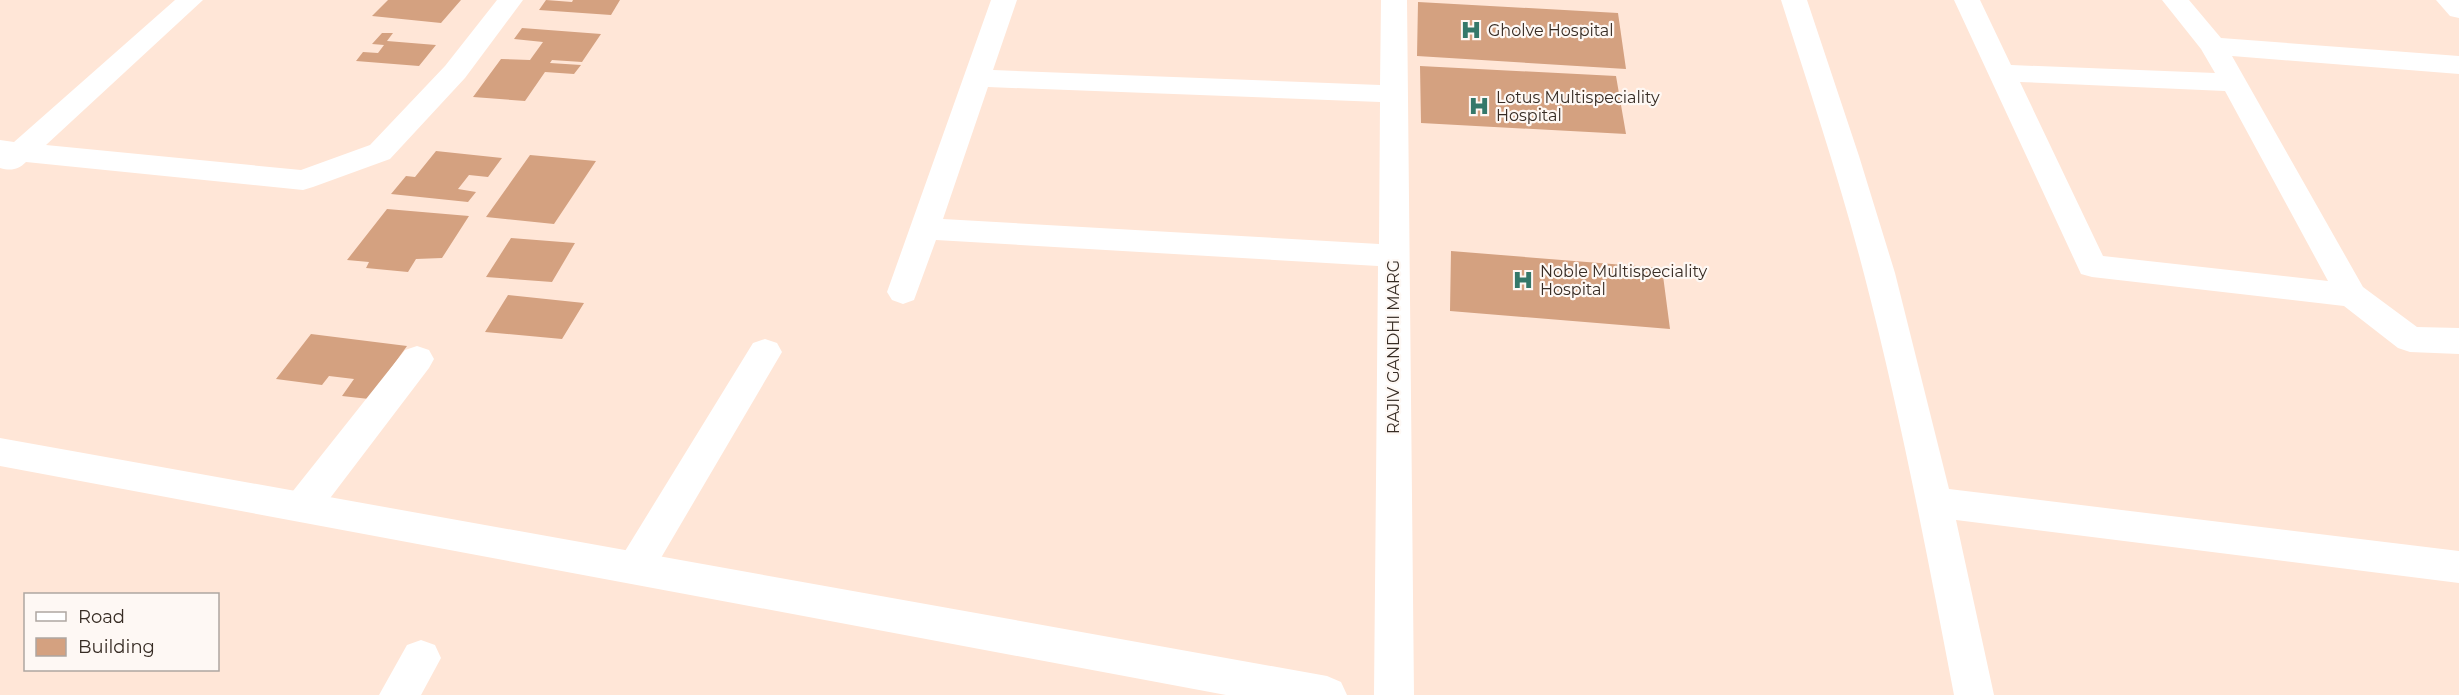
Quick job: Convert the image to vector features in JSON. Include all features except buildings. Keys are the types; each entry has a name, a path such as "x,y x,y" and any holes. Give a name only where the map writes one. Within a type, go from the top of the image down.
{"street":[{"path":"7,158 190,0"},
{"path":"7,158 303,180 380,152 455,72 510,0"},
{"path":"903,292 1004,0"},
{"name":"RAJIV GANDHI MARG","path":"1394,0 1394,695"},
{"path":"1794,0 1842,143 1889,312 1934,502 1974,695"},
{"path":"1967,0 2092,266 2352,295"},
{"path":"2175,0 2213,46 2352,295 2410,339 2459,342"},
{"path":"2449,0 2459,10"},
{"path":"2213,46 2459,66"},
{"path":"2001,73 2232,83"},
{"path":"977,78 1393,94"},
{"path":"925,229 1394,256"},
{"path":"635,568 765,352"},
{"path":"302,507 417,359"},
{"path":"0,452 1327,695"},
{"path":"1934,502 2459,567"},
{"path":"399,695 421,658"}],"place":[{"name":"Gholve Hospital","path":"1471,30"},
{"name":"Lotus Multispeciality Hospital","path":"1479,106"},
{"name":"Noble Multispeciality Hospital","path":"1523,280"}]}
